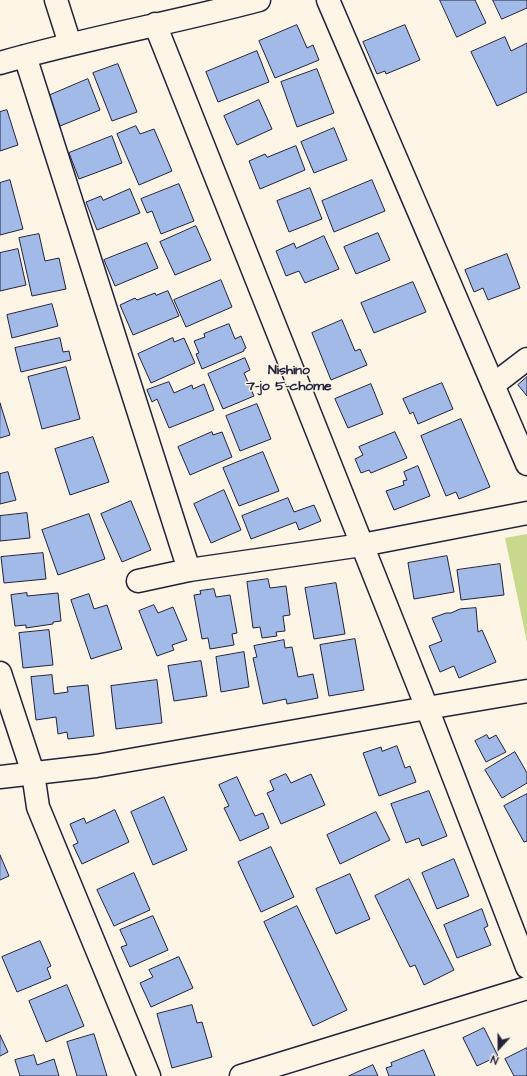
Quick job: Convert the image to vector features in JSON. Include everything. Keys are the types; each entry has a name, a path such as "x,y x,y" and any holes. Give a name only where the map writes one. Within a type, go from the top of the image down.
{"street":[{"path":"56,0 70,44"},
{"path":"0,63 70,44 155,24 202,7 259,0"},
{"path":"328,0 527,464"},
{"path":"155,24 427,708 527,967"},
{"path":"25,56 189,570"},
{"path":"493,385 527,359"},
{"path":"138,581 189,570 362,545 527,513"},
{"path":"0,673 33,773 38,807 149,1076"},
{"path":"0,777 96,766 527,692"},
{"path":"241,1076 285,1070 527,988"}],"green space":[{"path":"527,534 527,642 505,538"}],"building":[{"path":"440,0 475,0 486,23 457,37"},
{"path":"493,0 527,0 527,8 502,19"},
{"path":"297,25 307,48 313,45 319,60 275,78 259,41"},
{"path":"405,25 420,60 386,74 385,71 377,74 363,42"},
{"path":"505,37 511,51 527,43 527,92 497,106 471,52"},
{"path":"257,51 269,82 218,102 206,72"},
{"path":"118,64 137,112 112,121 93,73"},
{"path":"317,69 334,113 297,127 281,82"},
{"path":"88,79 100,110 60,126 48,96"},
{"path":"259,100 272,129 237,145 224,116"},
{"path":"7,110 18,145 0,151 0,112"},
{"path":"136,126 140,134 154,129 172,171 139,185 117,134"},
{"path":"334,128 347,160 314,173 301,142"},
{"path":"112,136 122,163 79,179 69,153"},
{"path":"296,146 305,170 260,189 249,161 265,154 267,157"},
{"path":"10,180 23,229 0,235 0,183"},
{"path":"372,180 385,211 334,232 322,201"},
{"path":"179,184 194,221 161,234 152,211 147,213 141,199"},
{"path":"310,188 322,219 289,232 277,201"},
{"path":"130,189 140,213 97,230 86,202 101,196 103,200"},
{"path":"196,226 211,260 175,275 160,242"},
{"path":"378,233 390,260 356,274 344,247"},
{"path":"39,234 45,261 59,258 66,289 32,296 19,238"},
{"path":"324,236 339,269 305,283 299,271 286,276 276,251 294,243 296,248"},
{"path":"147,243 158,268 115,286 104,260"},
{"path":"18,249 26,285 0,291 0,253"},
{"path":"507,254 520,288 488,300 483,288 474,292 465,270"},
{"path":"221,280 232,307 186,327 174,300"},
{"path":"413,282 426,312 374,333 361,303"},
{"path":"168,291 179,316 133,335 120,305 135,298 137,300 155,293 156,295"},
{"path":"52,304 58,326 12,338 7,315"},
{"path":"342,320 355,351 360,349 367,365 331,380 312,333"},
{"path":"229,324 235,339 241,336 246,348 244,351 202,369 196,354 199,353 194,341 205,337 204,334"},
{"path":"60,338 63,352 69,351 71,360 21,372 15,348"},
{"path":"173,338 174,342 184,338 195,363 151,383 138,354"},
{"path":"245,358 250,370 244,373 254,396 223,409 208,374"},
{"path":"66,367 80,419 42,429 28,377"},
{"path":"527,377 527,396 518,385"},
{"path":"169,382 174,393 192,385 193,389 204,384 214,410 169,428 157,399 152,402 147,390"},
{"path":"442,383 453,409 418,424 413,412 410,414 403,399"},
{"path":"371,384 383,414 348,428 335,399"},
{"path":"0,403 10,435 0,438"},
{"path":"257,404 271,439 240,451 226,416"},
{"path":"461,419 490,487 459,499 456,492 446,496 421,436"},
{"path":"212,432 213,435 222,432 232,457 190,475 178,447"},
{"path":"395,432 407,458 371,473 369,470 361,473 355,459 363,455 359,447"},
{"path":"93,437 109,482 70,495 55,449"},
{"path":"263,452 279,491 239,506 223,468"},
{"path":"418,466 430,496 394,510 386,491 404,485 403,481 407,480 404,472"},
{"path":"8,472 16,500 0,504 0,474"},
{"path":"224,490 241,530 211,543 194,504"},
{"path":"288,498 294,512 314,505 321,521 299,530 296,522 251,539 242,516"},
{"path":"131,501 151,550 122,562 101,514"},
{"path":"27,513 30,538 0,541 0,516"},
{"path":"89,514 105,559 58,575 42,530"},
{"path":"43,553 46,579 4,583 1,557"},
{"path":"447,556 454,592 414,599 408,563"},
{"path":"500,564 504,595 461,600 457,570"},
{"path":"268,579 270,588 286,586 290,615 283,616 285,631 276,632 277,636 262,638 260,627 253,628 247,582"},
{"path":"336,583 345,634 314,639 305,588"},
{"path":"214,589 216,597 230,595 237,633 232,634 234,645 210,649 208,638 202,639 194,595 201,594 200,591"},
{"path":"27,593 27,596 58,593 61,621 53,622 53,624 26,628 26,625 15,626 11,595"},
{"path":"89,594 94,609 107,605 122,649 91,659 71,600"},
{"path":"154,605 158,613 173,607 187,640 172,645 174,650 157,656 139,611"},
{"path":"476,608 478,632 482,630 496,662 459,678 454,666 440,672 429,646 442,641 432,618 460,609"},
{"path":"49,630 53,665 23,668 19,633"},
{"path":"355,639 364,690 329,696 320,645"},
{"path":"284,640 285,648 292,647 298,677 313,674 318,698 287,704 286,699 263,704 253,658 257,657 254,646"},
{"path":"244,652 249,687 221,692 216,657"},
{"path":"201,661 207,696 174,701 168,666"},
{"path":"52,675 54,694 68,692 67,687 88,685 94,736 68,739 67,732 58,734 56,717 36,720 31,677"},
{"path":"157,680 162,723 116,729 111,686"},
{"path":"487,735 489,739 496,735 506,752 486,762 475,741"},
{"path":"397,746 405,768 410,766 416,782 379,796 363,753 381,747 382,751"},
{"path":"515,752 527,773 527,783 502,798 485,770"},
{"path":"286,774 291,783 311,774 325,805 281,824 267,793 274,790 270,781"},
{"path":"237,777 255,816 263,813 269,828 240,841 224,808 229,806 219,785"},
{"path":"429,791 447,836 422,846 419,838 406,843 391,804"},
{"path":"527,794 527,841 524,842 504,806"},
{"path":"164,797 187,850 153,865 131,812"},
{"path":"115,810 129,842 82,864 73,845 78,843 70,824 84,818 86,823"},
{"path":"376,812 390,840 340,864 327,835"},
{"path":"271,847 294,897 261,912 238,862"},
{"path":"0,855 9,876 0,880"},
{"path":"454,859 469,896 437,909 422,873"},
{"path":"134,873 150,910 114,926 97,890"},
{"path":"350,874 370,919 336,934 316,889"},
{"path":"409,879 454,970 424,985 415,965 410,967 375,896"},
{"path":"297,906 347,1010 313,1026 264,922"},
{"path":"482,909 488,926 484,928 491,945 457,958 444,925"},
{"path":"153,916 168,950 130,967 121,947 127,945 120,930"},
{"path":"40,941 51,966 47,968 51,978 17,992 2,957"},
{"path":"179,957 193,988 151,1007 140,983 153,977 149,970"},
{"path":"67,985 84,1026 46,1042 29,1001"},
{"path":"192,1005 197,1023 202,1022 212,1057 172,1068 157,1014"},
{"path":"484,1028 498,1056 477,1066 463,1038"},
{"path":"94,1034 107,1076 77,1076 67,1042"},
{"path":"0,1035 8,1052 0,1056"},
{"path":"527,1048 527,1076 514,1076 505,1059"},
{"path":"424,1050 435,1076 389,1076 386,1068 392,1066 391,1063"},
{"path":"34,1055 37,1065 54,1059 59,1076 20,1076 15,1060"},
{"path":"373,1065 378,1076 349,1076"}],"district":[{"name":"Nishino 7-jo 5-chome","path":"289,380"}]}
